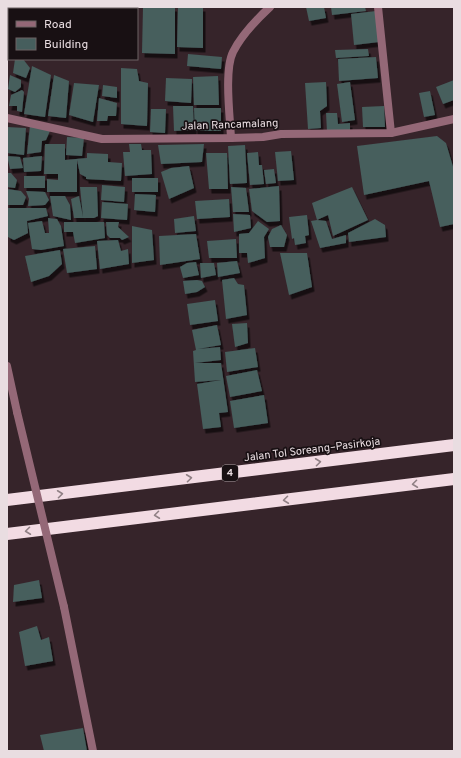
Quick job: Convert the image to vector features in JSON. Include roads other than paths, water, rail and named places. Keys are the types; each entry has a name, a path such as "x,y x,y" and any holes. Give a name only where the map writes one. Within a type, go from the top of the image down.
{"highway":[{"name":"Jalan Tol Soreang–Pasirkoja","path":"7,500 454,446"},
{"path":"7,534 454,479"}],"street":[{"path":"231,138 228,71 232,53 253,23 270,7"},
{"path":"378,7 391,133"},
{"name":"Jalan Rancamalang","path":"7,118 102,138 231,138 263,137 281,134 391,133 454,119"},
{"path":"7,366 64,607 93,751"}]}
